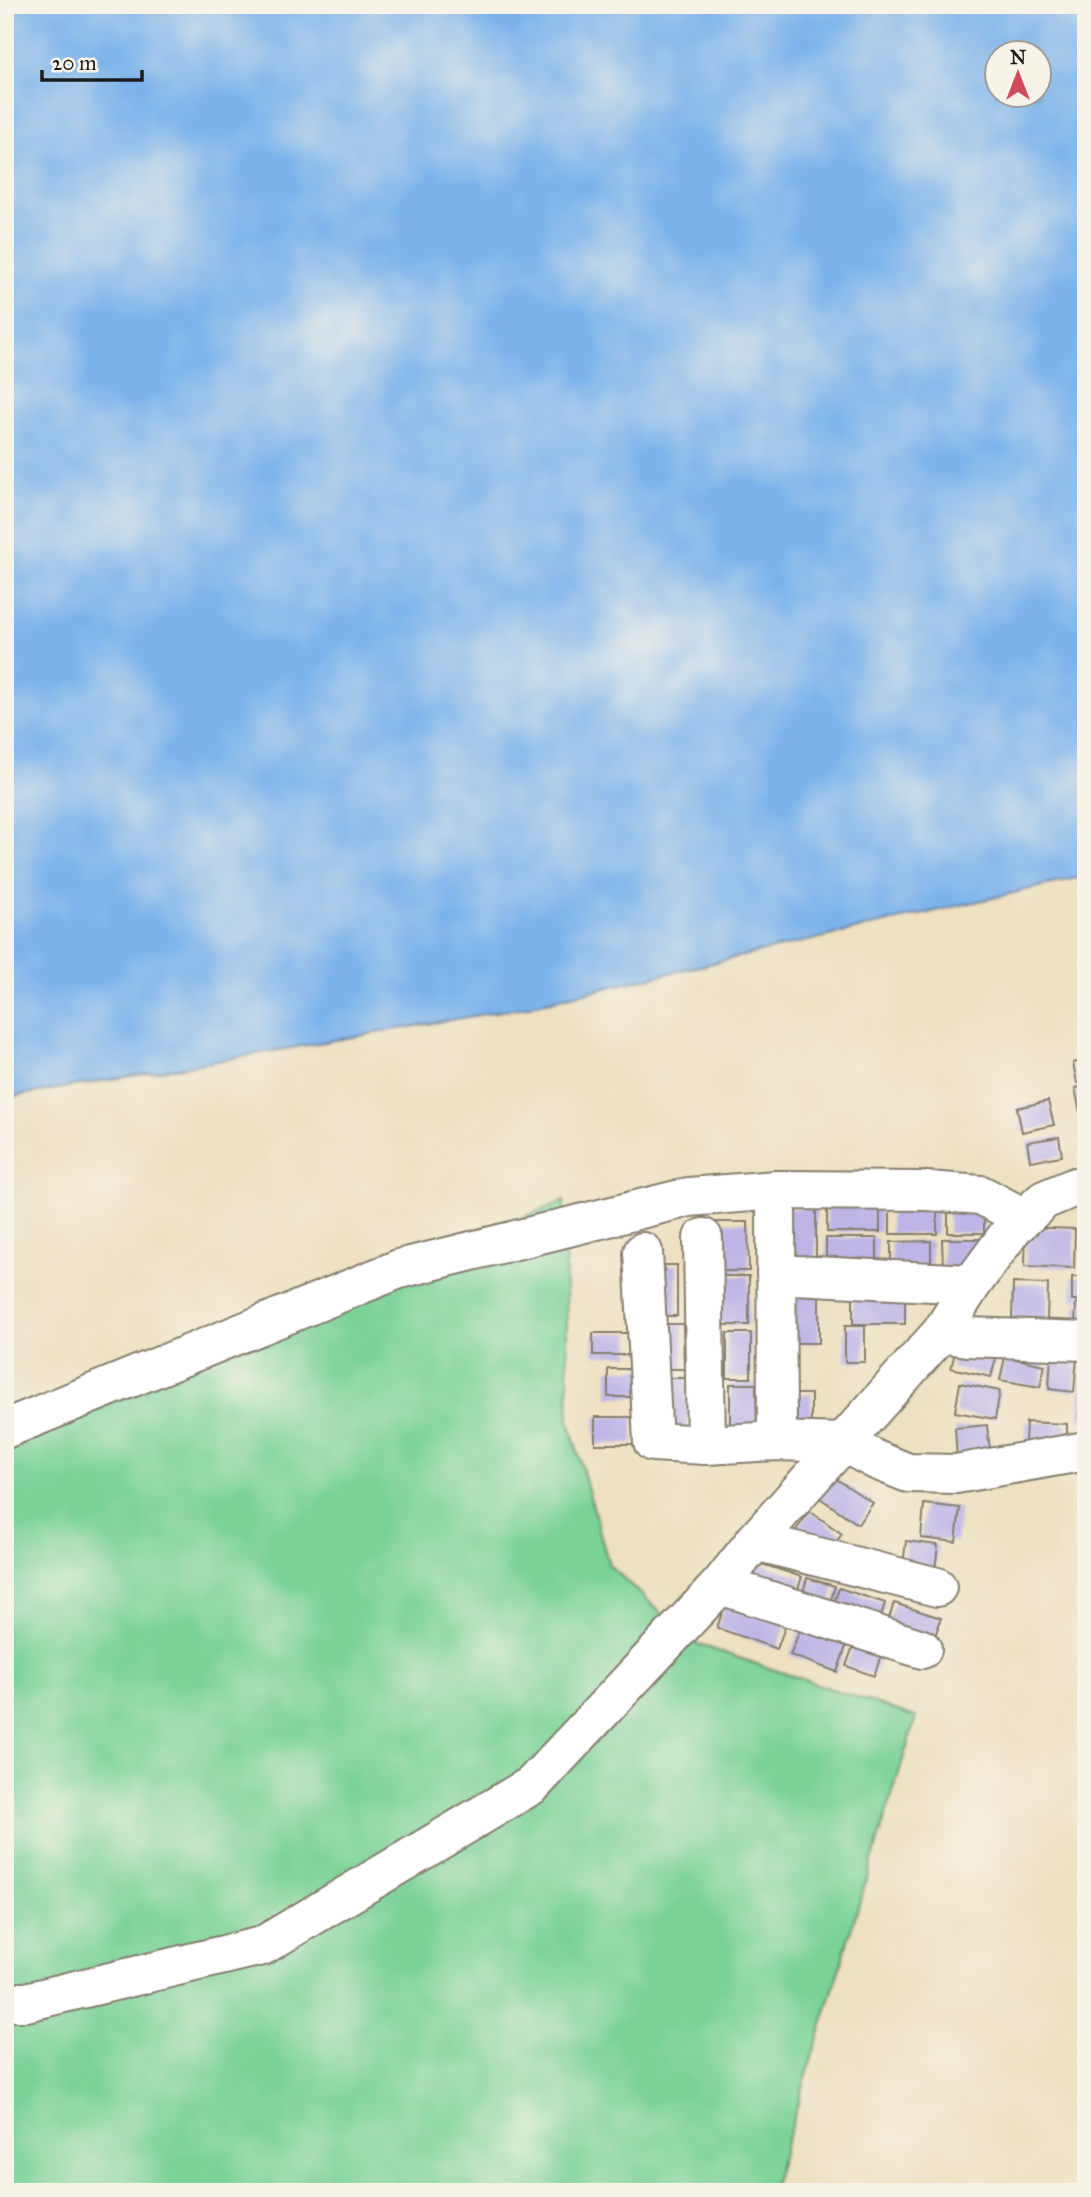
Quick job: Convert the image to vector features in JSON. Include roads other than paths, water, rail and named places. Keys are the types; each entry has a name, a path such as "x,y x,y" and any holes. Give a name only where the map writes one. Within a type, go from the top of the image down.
{"street":[{"path":"5,2002 26,2002 262,1946 532,1785 720,1585 755,1541 940,1333 1013,1228 1044,1200 1075,1187 1086,1186"},
{"path":"5,1429 399,1269 689,1197 776,1190 928,1191 981,1195 1024,1218"},
{"path":"776,1190 777,1441"},
{"path":"703,1238 706,1445"},
{"path":"643,1252 653,1442 706,1445 777,1441 844,1443 876,1460 908,1472 956,1474 1086,1451"},
{"path":"776,1274 972,1284"},
{"path":"940,1333 968,1337 1086,1341"},
{"path":"755,1541 937,1587"},
{"path":"720,1585 922,1649"}],"water":[{"path":"5,5 1086,5 1086,876 524,1007 5,1098"}]}
